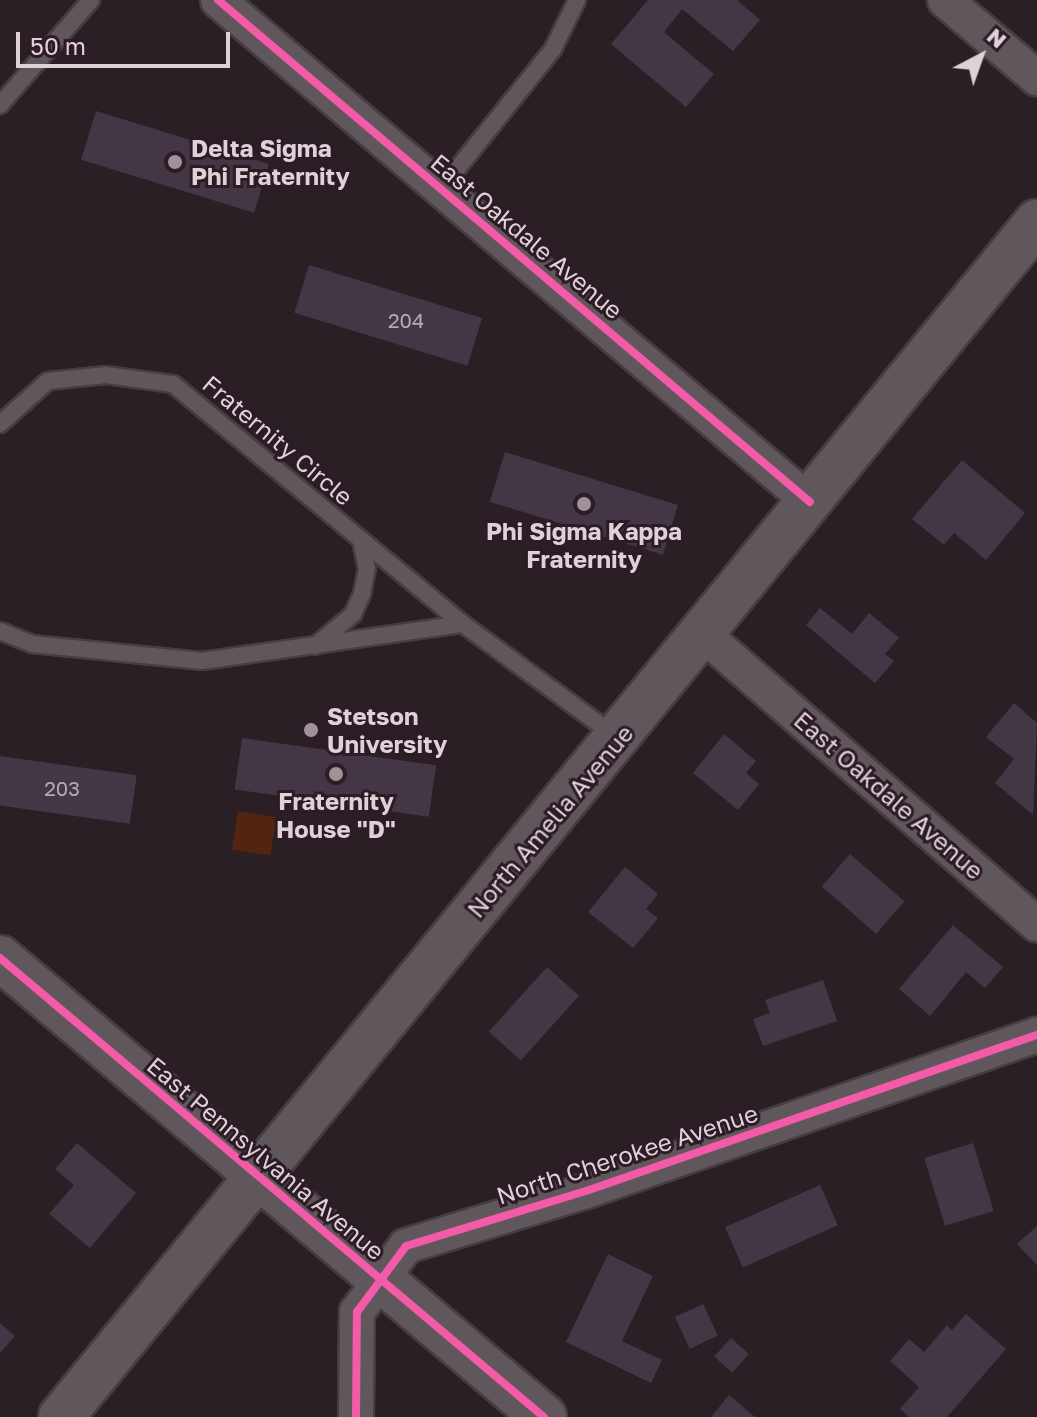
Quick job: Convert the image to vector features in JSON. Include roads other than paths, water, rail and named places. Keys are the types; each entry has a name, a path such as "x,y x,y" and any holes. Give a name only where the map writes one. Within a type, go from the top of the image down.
{"main road":[{"name":"North Amelia Avenue","path":"61,1417 255,1176 704,635 1037,222"},
{"name":"East Pennsylvania Avenue","path":"0,958 544,1417"}],"street":[{"name":"East Oakdale Avenue","path":"218,0 810,502"},
{"path":"945,0 1037,78"},
{"name":"East Oakdale Avenue","path":"704,635 1037,924"},
{"name":"North Cherokee Avenue","path":"356,1417 357,1312 406,1246 586,1191 1037,1035"}],"lane":[{"path":"441,189 553,49 577,0"},
{"path":"0,105 85,2"},
{"name":"Fraternity Circle","path":"0,424 48,381 106,375 173,384 463,624 619,739"},
{"path":"312,648 353,614 367,569 361,540"},
{"path":"0,631 32,644 165,661 312,648 463,624"}],"place":[{"name":"Delta Sigma Phi Fraternity","path":"175,162"},
{"name":"Phi Sigma Kappa Fraternity","path":"584,504"},
{"name":"Stetson University","path":"311,730"},
{"name":"Fraternity House \"D\"","path":"336,774"}]}
